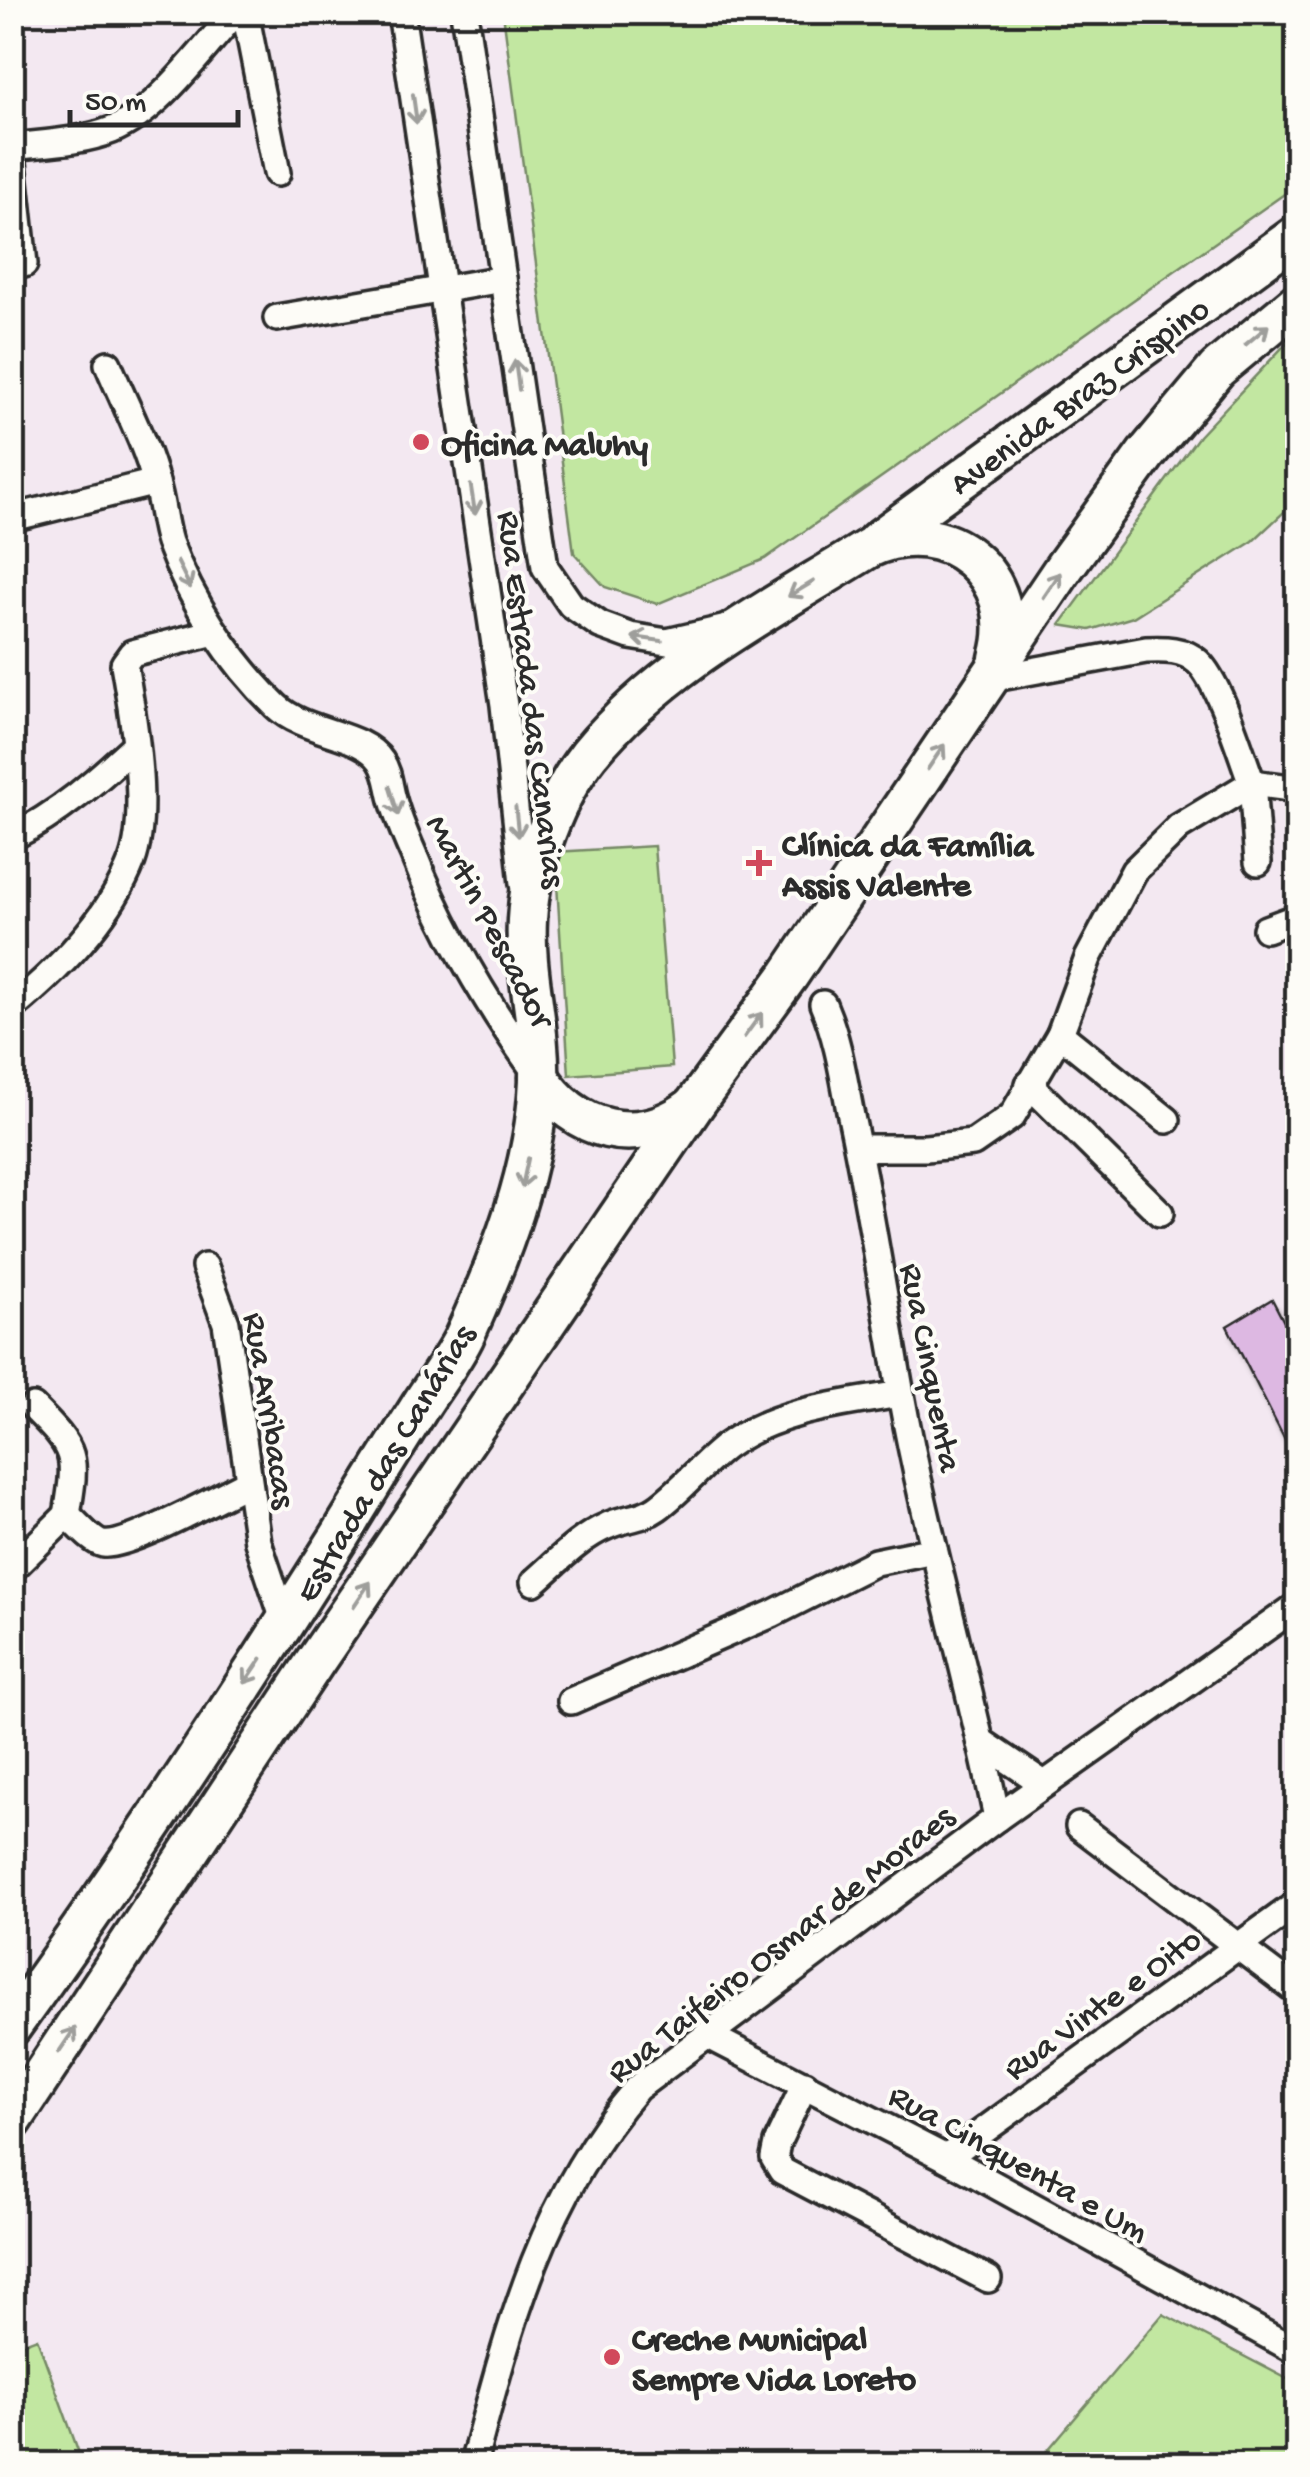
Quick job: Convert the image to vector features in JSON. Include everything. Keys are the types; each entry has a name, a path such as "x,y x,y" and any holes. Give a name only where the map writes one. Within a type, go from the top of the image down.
{"main road":[{"name":"Avenida Braz Crispino","path":"859,554 1298,234"},
{"name":"Avenida Braz Crispino","path":"993,672 1065,566 1185,406 1217,369 1298,302"},
{"path":"859,554 892,539 927,538 971,557 987,574 999,596 1004,619 1004,643 993,672"},
{"name":"Estrada das Canárias","path":"12,2026 77,1936 285,1623 462,1341 524,1182 539,1077 527,920 541,850 562,794 588,756 624,716 676,672 742,625 859,554"},
{"name":"Estrada das Canárias","path":"12,2121 328,1643 993,672"},
{"path":"539,1077 568,1112 611,1129 656,1126 695,1104"},
{"path":"77,1936 121,1960"}],"street":[{"path":"24,264 12,150 116,128 159,98 236,12"},
{"path":"245,12 277,173"},
{"name":"Rua Estrada das Canarias","path":"401,12 504,705 527,920"},
{"name":"Rua Estrada das Canarias","path":"464,12 545,567 570,606 600,626 630,636 667,642 742,625"},
{"path":"277,318 503,280"},
{"name":"Martin Pescador","path":"108,364 156,482 168,538 183,576 215,632 277,707 306,727 363,744 378,756 386,768 393,800 414,856 453,936 505,1030 539,1077"},
{"path":"12,518 156,482"},
{"path":"12,1008 58,970 100,918 132,860 140,802 126,657 215,632"},
{"path":"993,672 1146,650 1165,649 1196,660 1211,678 1252,783 1258,862"},
{"path":"12,837 50,817 134,746"},
{"path":"858,1148 973,1143 1012,1116 1060,1034 1088,958 1134,871 1179,827 1252,783 1298,789"},
{"path":"1266,929 1298,918"},
{"name":"Rua Cinquenta","path":"823,1004 836,1044 858,1148 901,1394 934,1550 997,1818"},
{"path":"1060,1034 1167,1120"},
{"path":"1029,1084 1160,1213"},
{"name":"Rua Arribacas","path":"205,1267 226,1323 258,1542 285,1623"},
{"path":"534,1582 595,1532 652,1511 742,1435 804,1412 901,1394"},
{"path":"12,1569 67,1515 74,1472 65,1439 33,1407"},
{"path":"67,1515 96,1541 109,1544 247,1482"},
{"path":"571,1701 750,1625 875,1562 934,1550"},
{"name":"Rua Taifeiro Osmar de Moraes","path":"473,2464 508,2330 532,2262 561,2200 610,2120 637,2088 997,1818 1298,1606"},
{"path":"982,1742 1044,1784"},
{"path":"1079,1826 1298,1992"},
{"name":"Rua Vinte e Oito","path":"946,2158 1298,1903"},
{"name":"Rua Cinquenta e Um","path":"707,2035 946,2158 1298,2352"},
{"path":"805,2084 777,2144 774,2158 782,2171 988,2279"}],"green space":[{"path":"503,13 1297,13 1297,185 765,559 657,604 605,587 574,553"},
{"path":"1297,332 1297,500 1253,541 1133,617 1090,630 1060,625 1199,436"},
{"path":"654,846 672,1067 569,1075 555,852"},
{"path":"1163,2314 1297,2384 1297,2464 1036,2464"},
{"path":"37,2338 83,2464 13,2464 13,2347"}],"building":[{"path":"1272,1299 1298,1349 1298,1440 1288,1446 1227,1326"}],"place":[{"name":"Oficina Maluhy","path":"421,442"},
{"name":"Clínica da Família Assis Valente","path":"759,863"},
{"name":"Creche Municipal Sempre Vida Loreto","path":"612,2357"}]}
